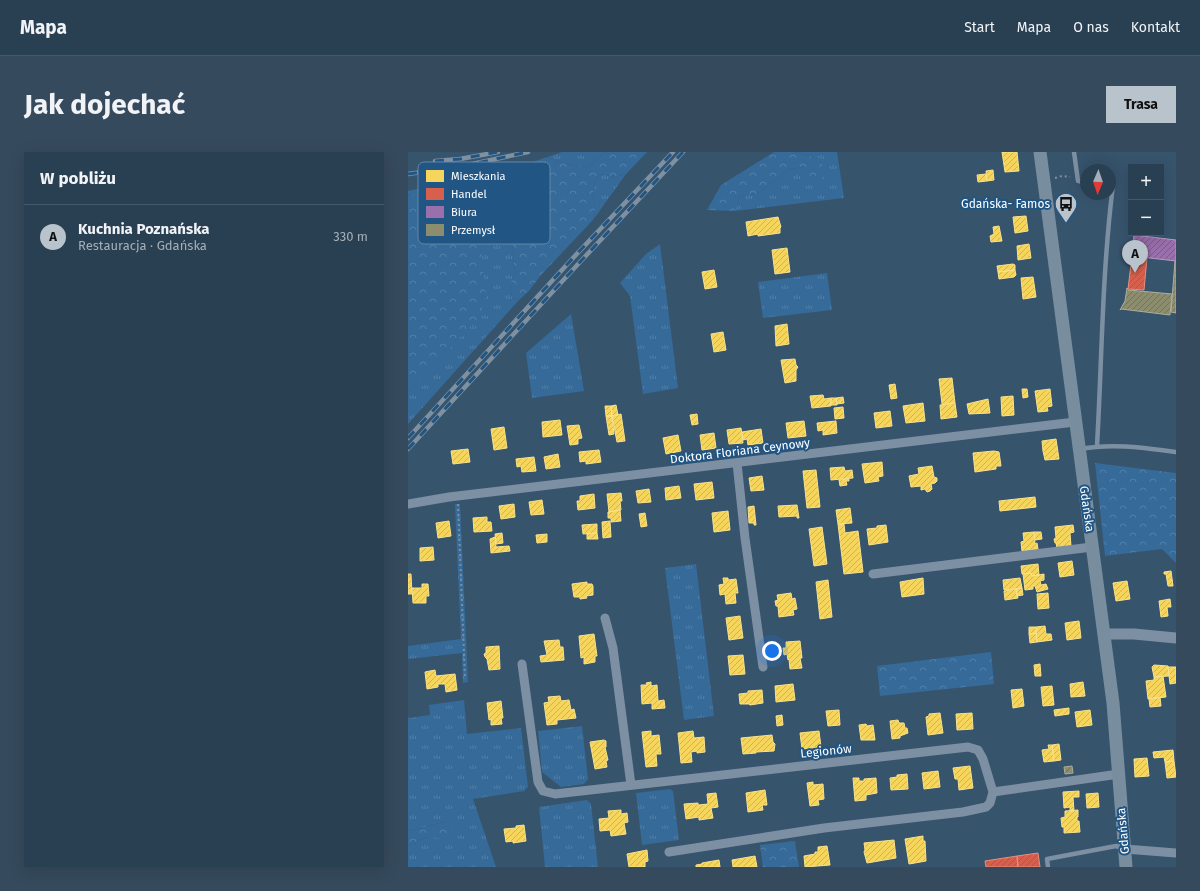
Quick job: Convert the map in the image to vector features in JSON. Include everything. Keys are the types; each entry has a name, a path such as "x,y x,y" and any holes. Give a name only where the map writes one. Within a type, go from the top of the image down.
{"main road":[{"name":"Gdańska","path":"1040,152 1113,703 1126,867"}],"street":[{"name":"Doktora Floriana Ceynowy","path":"408,504 457,496 1076,422"},
{"path":"737,463 745,538 764,667"},
{"path":"873,574 1092,547"},
{"path":"605,618 613,648 631,785"},
{"path":"1104,634 1134,634 1176,638"},
{"name":"Legionów","path":"522,664 538,782 543,791 555,794 968,747 978,750 983,759 993,792"},
{"path":"668,852 824,828 963,812 986,807 990,803 993,792 1119,774"},
{"path":"1125,849 1176,853"}],"lane":[{"path":"1074,152 1078,181 1080,181"},
{"path":"1096,446 1100,392 1102,305 1112,200"},
{"path":"1079,449 1096,446 1137,447 1176,452"},
{"path":"1048,867 1048,859 1116,846 1125,849"}],"path":[{"path":"1052,178 1061,176"},
{"path":"458,501 466,679"}],"green space":[{"path":"562,152 605,152 588,167 566,164 547,157"},
{"path":"605,152 647,152 626,174 614,177 602,174 595,180 593,197 596,207 593,220 541,275 529,291 519,300 512,298 510,285 515,271 513,244 550,244 550,162 533,162 547,157 566,164 588,167"},
{"path":"774,152 794,152 821,159 824,177 815,184 806,178 803,167 789,169 757,194 740,196 735,211 707,210 721,185"},
{"path":"794,152 837,152 844,198 735,211 740,196 757,194 789,169 803,167 821,159"},
{"path":"602,174 614,177 626,174 593,220 596,207 593,198 595,180"},
{"path":"418,189 418,197 408,195 408,191"},
{"path":"408,195 418,197 418,244 478,244 481,250 486,297 479,317 416,386 408,391"},
{"path":"447,244 513,244 515,271 510,285 512,298 519,300 408,424 408,391 416,386"},
{"path":"660,244 678,388 643,394 630,296 620,283 646,254"},
{"path":"827,273 832,310 763,318 758,282"},
{"path":"571,314 584,391 532,398 526,353"},
{"path":"1095,463 1176,473 1176,563 1162,549 1105,556"},
{"path":"455,504 460,504 468,682 463,683 462,653 408,659 408,646 461,639"},
{"path":"696,564 714,716 684,720 665,568"},
{"path":"991,652 994,684 880,696 877,666"},
{"path":"464,700 467,734 521,728 528,787 524,791 473,799 496,867 408,867 408,846 429,836 448,821 408,831 408,717 430,715 429,705"},
{"path":"582,726 588,779 584,784 561,787 542,772 538,731"},
{"path":"670,789 673,791 679,840 642,845 636,793"},
{"path":"587,800 591,804 598,867 545,867 539,807"},
{"path":"448,821 454,830 441,839 429,836 408,846 408,831"},
{"path":"795,841 799,867 763,867 760,845"}],"building: Mieszkania":[{"path":"1002,152 1017,152 1019,171 1005,172"},
{"path":"993,170 994,180 987,181 986,171"},
{"path":"986,174 987,181 978,182 977,175"},
{"path":"1026,216 1028,231 1015,233 1013,217"},
{"path":"778,217 781,227 780,233 748,236 746,222"},
{"path":"999,226 1002,241 991,242 990,236 994,234 993,227"},
{"path":"1029,244 1031,258 1018,260 1017,246"},
{"path":"787,248 790,272 775,274 772,250"},
{"path":"1015,265 1015,270 998,272 997,266"},
{"path":"714,270 717,287 705,289 702,272"},
{"path":"1015,270 1016,275 1014,277 999,279 998,272"},
{"path":"1033,277 1036,297 1023,299 1021,278"},
{"path":"787,324 789,344 776,346 775,326"},
{"path":"723,332 726,350 714,352 711,334"},
{"path":"795,359 798,367 796,370 796,381 785,383 781,360"},
{"path":"952,378 955,403 942,404 939,379"},
{"path":"895,384 897,398 891,399 889,385"},
{"path":"1022,389 1027,389 1028,397 1023,398"},
{"path":"1050,389 1052,406 1047,407 1048,411 1038,412 1035,391"},
{"path":"823,395 824,399 831,398 831,406 812,408 810,396"},
{"path":"1013,396 1014,415 1002,416 1001,397"},
{"path":"843,397 844,403 837,404 836,398"},
{"path":"831,398 836,398 837,405 831,405"},
{"path":"988,399 990,413 969,414 967,404"},
{"path":"923,403 925,421 906,423 903,406"},
{"path":"955,403 957,417 941,419 940,405"},
{"path":"616,405 618,415 612,416 611,406"},
{"path":"605,406 611,406 612,416 606,416"},
{"path":"843,407 844,418 835,419 834,408"},
{"path":"890,411 892,426 876,428 874,413"},
{"path":"621,414 625,441 617,442 612,416"},
{"path":"697,414 698,424 692,425 690,415"},
{"path":"606,416 612,416 614,434 609,435"},
{"path":"560,420 562,435 543,437 542,422"},
{"path":"804,421 806,436 788,438 786,423"},
{"path":"836,421 837,433 823,435 823,430 818,431 817,423"},
{"path":"579,425 582,438 578,439 578,444 570,445 567,426"},
{"path":"504,427 507,448 494,450 491,429"},
{"path":"741,428 743,443 729,444 727,430"},
{"path":"761,429 763,443 748,445 747,439 743,440 742,432"},
{"path":"714,433 716,448 702,450 700,435"},
{"path":"678,435 681,451 666,454 663,438"},
{"path":"1056,439 1059,459 1045,460 1042,441"},
{"path":"468,449 470,462 453,464 451,451"},
{"path":"599,450 601,462 586,464 586,461 580,462 579,452"},
{"path":"999,452 1001,466 996,466 996,469 975,472 973,453"},
{"path":"558,454 560,467 546,469 544,457"},
{"path":"534,457 536,471 522,472 521,466 517,467 516,459"},
{"path":"882,462 883,476 878,477 879,481 865,483 862,464"},
{"path":"932,466 934,477 937,478 937,481 931,484 932,489 930,491 927,492 925,489 921,490 921,486 911,487 909,476 919,474 918,468"},
{"path":"844,467 845,471 852,470 853,478 831,480 830,468"},
{"path":"816,470 820,507 807,508 803,471"},
{"path":"762,476 764,490 751,491 749,478"},
{"path":"849,479 849,481 846,481 847,485 840,486 839,480"},
{"path":"712,482 714,498 696,500 694,484"},
{"path":"679,486 681,498 666,500 665,488"},
{"path":"649,489 651,502 638,503 636,491"},
{"path":"621,493 621,510 609,512 607,494"},
{"path":"594,494 595,508 578,510 577,501 580,501 580,496"},
{"path":"1035,497 1036,507 1000,511 999,501"},
{"path":"542,500 544,514 531,515 529,502"},
{"path":"514,504 515,517 501,519 499,506"},
{"path":"797,505 799,518 797,518 797,516 779,517 778,506"},
{"path":"754,506 756,525 754,525 754,523 749,523 748,507"},
{"path":"850,508 852,523 838,524 836,510"},
{"path":"620,510 621,521 611,522 611,518 608,518 608,512"},
{"path":"728,511 730,530 714,532 712,513"},
{"path":"645,513 647,526 641,527 639,514"},
{"path":"487,517 487,522 491,522 492,531 474,532 473,518"},
{"path":"449,521 451,536 438,538 436,523"},
{"path":"610,521 611,537 603,538 602,522"},
{"path":"597,524 597,533 583,534 582,525"},
{"path":"838,524 844,524 845,533 858,531 863,572 844,574"},
{"path":"886,525 888,542 869,545 867,529"},
{"path":"1073,525 1074,532 1070,533 1071,546 1057,548 1054,539 1056,538 1055,527"},
{"path":"822,527 827,564 814,566 809,529"},
{"path":"1034,532 1041,532 1042,539 1035,540"},
{"path":"1034,532 1035,544 1037,543 1038,549 1022,551 1021,542 1024,541 1023,533"},
{"path":"502,533 503,543 496,544 495,534"},
{"path":"597,533 598,539 587,539 587,534"},
{"path":"547,534 547,542 537,543 536,535"},
{"path":"495,537 496,547 509,546 510,551 491,553 490,539"},
{"path":"433,547 434,560 420,561 420,548"},
{"path":"1072,561 1074,575 1060,577 1058,563"},
{"path":"1038,564 1039,575 1032,576 1031,573 1022,574 1021,566"},
{"path":"1171,571 1173,586 1168,586 1166,574 1164,574 1164,572"},
{"path":"1031,573 1032,576 1044,574 1044,580 1040,581 1041,585 1046,584 1048,589 1037,592 1035,586 1033,586 1033,589 1025,590 1023,574"},
{"path":"408,574 411,574 412,594 408,594"},
{"path":"723,578 728,578 728,580 736,579 738,593 735,593 736,603 726,604 725,594 720,595 719,585 724,584"},
{"path":"923,578 924,594 902,597 900,582"},
{"path":"1020,578 1022,588 1004,590 1003,580"},
{"path":"828,580 832,617 820,619 816,582"},
{"path":"1127,581 1130,599 1116,601 1113,583"},
{"path":"587,582 587,584 592,584 593,586 593,595 580,599 580,597 574,597 572,584"},
{"path":"422,584 428,584 429,596 426,596 426,603 413,603 412,588 422,588"},
{"path":"1022,588 1023,595 1017,596 1016,589"},
{"path":"1016,589 1018,598 1005,600 1004,591"},
{"path":"791,593 792,599 795,598 797,609 793,610 794,615 779,617 778,606 776,606 775,601 778,600 777,595"},
{"path":"1048,593 1049,608 1038,609 1037,594"},
{"path":"1170,599 1171,607 1167,607 1168,616 1161,617 1159,601"},
{"path":"740,616 743,638 729,640 726,618"},
{"path":"1079,621 1081,638 1067,640 1065,623"},
{"path":"1045,626 1046,634 1051,634 1052,640 1037,642 1036,627"},
{"path":"1029,627 1036,627 1036,633 1029,634"},
{"path":"1036,633 1037,642 1030,643 1029,634"},
{"path":"594,634 597,656 595,656 595,662 584,664 584,657 581,658 579,636"},
{"path":"559,640 560,647 563,647 564,660 541,662 540,656 547,655 544,641"},
{"path":"800,641 802,658 800,658 802,668 790,669 789,659 788,660 787,654 784,655 783,648 786,648 786,642"},
{"path":"499,646 500,669 489,670 487,659 484,654 486,653 486,647"},
{"path":"743,655 745,674 730,675 728,656"},
{"path":"1040,664 1041,676 1035,676 1034,665"},
{"path":"1154,665 1168,666 1169,676 1154,677 1152,667"},
{"path":"1168,667 1176,667 1176,683 1170,684"},
{"path":"435,670 436,676 455,674 457,690 446,692 445,684 438,684 438,687 427,689 425,672"},
{"path":"1163,676 1166,697 1148,699 1146,681 1154,680 1154,677"},
{"path":"651,682 651,686 657,685 658,701 664,700 665,708 652,709 652,703 642,704 641,685 647,685 646,683"},
{"path":"1083,682 1085,696 1071,697 1070,684"},
{"path":"793,684 795,700 776,702 775,686"},
{"path":"1052,686 1054,705 1043,706 1041,687"},
{"path":"1022,689 1024,706 1013,708 1011,690"},
{"path":"762,690 763,703 750,705 740,704 739,694 748,693 748,691"},
{"path":"560,696 561,701 569,700 571,710 574,709 576,718 557,720 557,724 547,725 544,703 549,702 548,697"},
{"path":"1160,697 1161,706 1150,707 1149,699"},
{"path":"501,701 503,718 501,718 502,724 491,725 487,703"},
{"path":"1069,708 1069,714 1055,716 1054,710"},
{"path":"839,710 840,725 828,726 826,711"},
{"path":"1090,710 1092,725 1077,727 1075,712"},
{"path":"940,713 943,733 928,735 926,717 929,716 929,714"},
{"path":"972,713 973,729 957,730 956,714"},
{"path":"782,715 783,725 777,726 776,716"},
{"path":"898,720 899,723 904,723 908,733 900,736 900,738 892,739 890,721"},
{"path":"866,724 867,726 873,725 875,740 861,740 859,725"},
{"path":"651,731 651,736 659,735 661,754 656,754 657,766 646,767 642,732"},
{"path":"693,731 694,738 704,737 705,752 691,752 692,762 681,763 678,733"},
{"path":"819,731 821,747 802,749 800,733"},
{"path":"772,735 773,742 775,744 774,751 743,754 741,738"},
{"path":"606,741 605,747 608,760 606,761 607,767 595,769 590,742"},
{"path":"1059,744 1061,760 1054,761 1052,745"},
{"path":"1048,745 1052,745 1054,761 1044,762 1042,750 1049,749"},
{"path":"1173,750 1174,761 1165,762 1164,757 1154,758 1153,752"},
{"path":"1147,758 1149,776 1135,777 1134,759"},
{"path":"1174,761 1176,777 1167,778 1165,762"},
{"path":"970,766 973,788 959,790 958,779 955,779 953,768"},
{"path":"938,771 940,787 924,789 922,773"},
{"path":"907,774 908,789 891,790 890,778 897,777 897,775"},
{"path":"853,778 859,778 859,781 864,781 864,779 876,778 877,793 866,795 866,800 855,801"},
{"path":"813,782 813,785 823,784 824,799 818,800 819,805 810,806 807,783"},
{"path":"765,790 767,805 762,805 763,810 748,812 746,793"},
{"path":"1079,791 1079,797 1073,797 1074,811 1070,811 1070,807 1064,808 1063,792"},
{"path":"716,793 718,807 711,808 713,818 699,820 699,817 686,819 684,804 708,804 707,794"},
{"path":"1098,793 1099,807 1087,808 1086,794"},
{"path":"621,810 621,814 627,813 628,822 624,823 626,834 611,836 610,830 600,831 599,819 609,818 608,811"},
{"path":"1078,810 1077,821 1079,821 1080,832 1064,833 1061,818 1065,817 1065,811"},
{"path":"524,825 526,841 513,843 513,841 506,842 504,829 516,828 516,826"},
{"path":"923,836 923,841 925,841 926,861 909,864 905,839"},
{"path":"894,840 896,858 867,863 864,852 864,843"},
{"path":"827,846 830,865 805,867 804,856 815,854 815,852 818,852 818,847"},
{"path":"647,850 648,861 645,862 645,867 629,867 627,854"},
{"path":"755,856 757,867 733,867 732,860"},
{"path":"719,860 720,867 696,867 696,865 702,863"}],"building: Handel":[{"path":"1132,256 1147,258 1144,290 1128,289"},
{"path":"1038,853 1040,867 1018,867 1017,856"},
{"path":"1017,856 1018,867 986,867 985,861"}],"building: Biura":[{"path":"1134,236 1176,240 1176,261 1132,256 1133,250 1128,250 1129,244 1133,245"}],"building: Przemysł":[{"path":"1176,261 1176,313 1171,312"},
{"path":"1127,288 1128,290 1172,294 1170,315 1120,310 1125,301"},
{"path":"1072,766 1073,773 1065,774 1064,767"}],"railway":[{"path":"435,161 460,159 498,152"},
{"path":"482,162 528,152"},
{"path":"408,438 573,258 673,152"},
{"path":"408,449 683,152"},
{"path":"408,174 418,173"}],"place":[{"name":"Gdańska- Famos","path":"1066,224"},
{"name":"Kuchnia Poznańska","path":"1135,273"}]}
